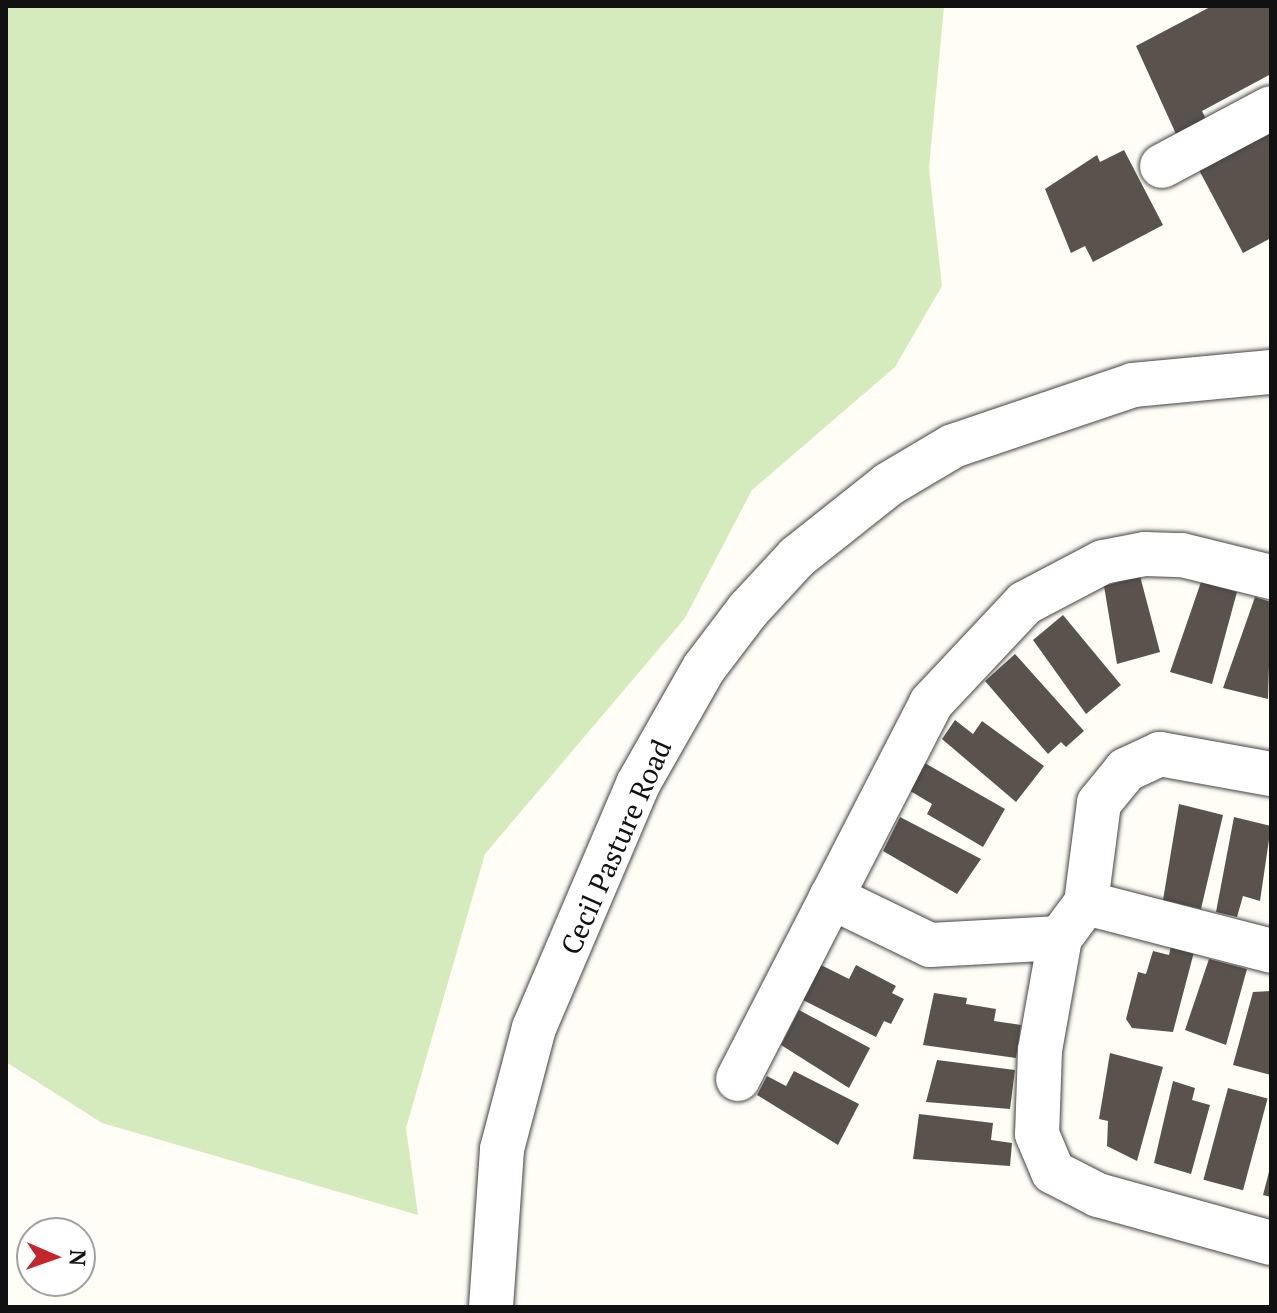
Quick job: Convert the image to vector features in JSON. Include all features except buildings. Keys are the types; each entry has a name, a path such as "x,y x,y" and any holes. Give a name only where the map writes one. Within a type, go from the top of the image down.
{"street":[{"path":"1162,166 1271,108"},
{"name":"Cecil Pasture Road","path":"491,1307 502,1149 534,1028 638,784 704,668 748,610 797,557 889,484 953,446 1133,385 1271,372"},
{"path":"738,1079 931,703 1025,603 1103,562 1145,554 1182,555 1271,577"},
{"path":"1271,774 1160,754 1126,770 1099,803 1086,903 1060,938 1037,1134 1053,1172 1098,1195 1271,1243"},
{"path":"831,897 930,945 1060,938"},
{"path":"1086,903 1271,951"}],"green space":[{"path":"6,6 944,6 929,168 942,286 895,367 752,490 685,618 485,854 406,1128 418,1215 102,1123 6,1062"}]}
